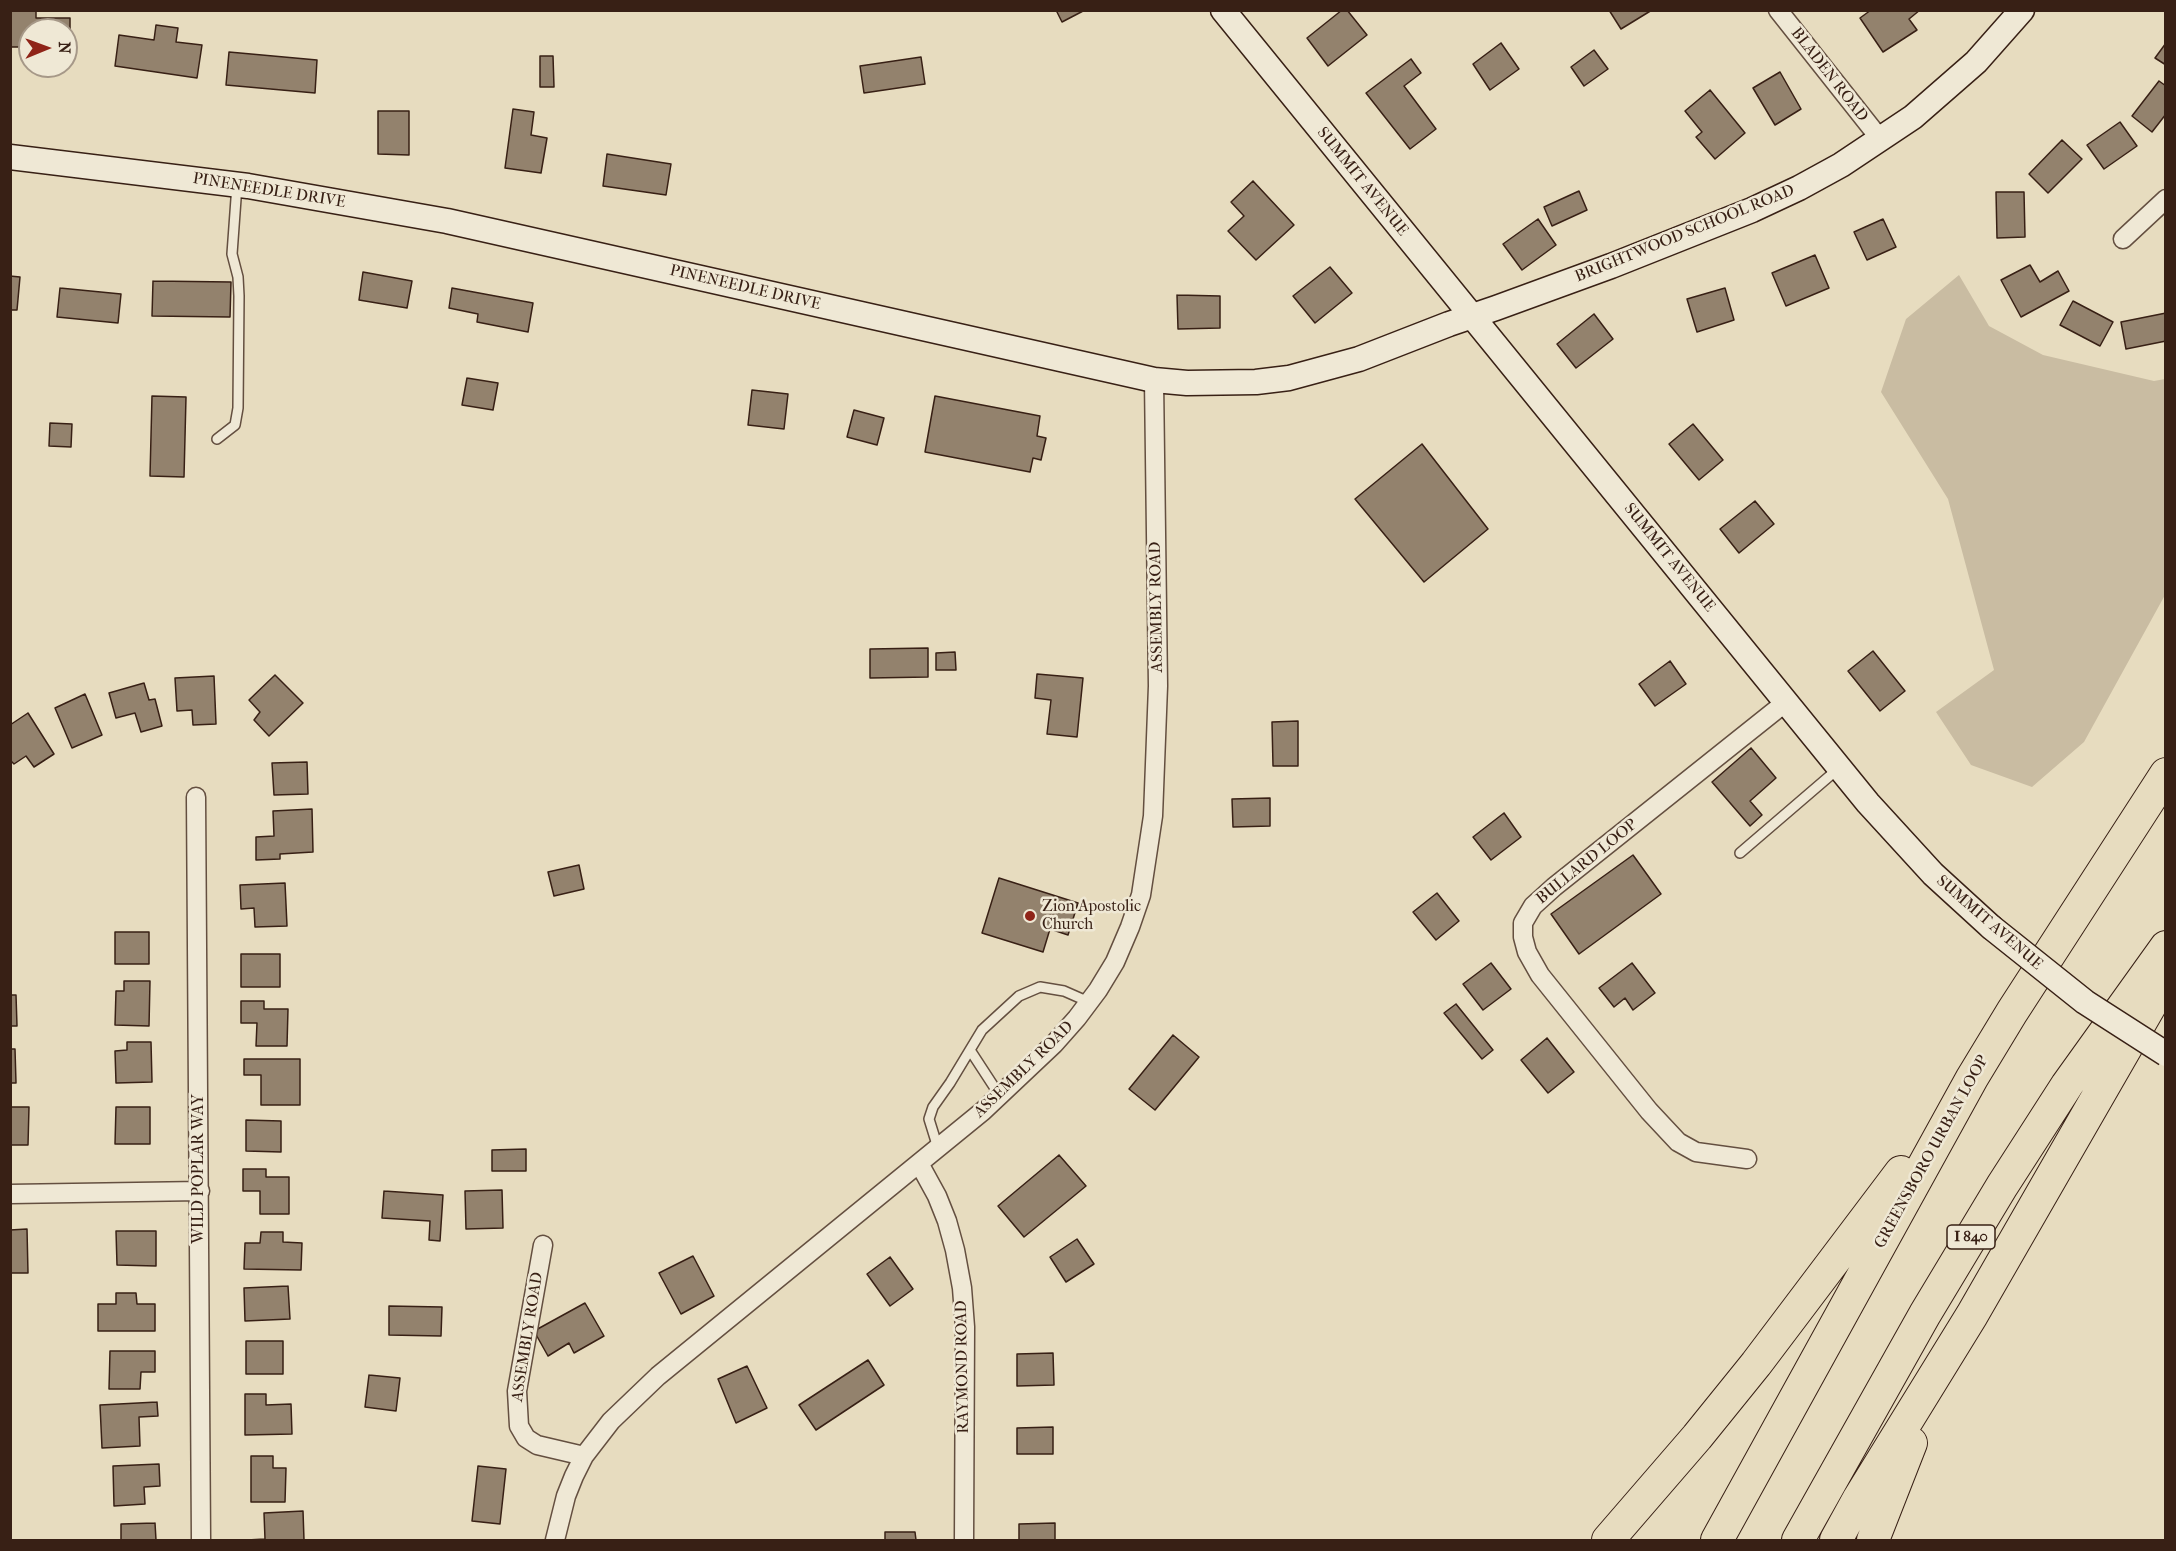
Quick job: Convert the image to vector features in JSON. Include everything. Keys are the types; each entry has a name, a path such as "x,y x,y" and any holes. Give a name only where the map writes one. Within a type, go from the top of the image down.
{"highway":[{"name":"GREENSBORO URBAN LOOP","path":"1717,1540 1972,1078 2166,774"},
{"name":"I 840","path":"1798,1540 1908,1344 2002,1186 2067,1085 2166,946"},
{"path":"1836,1540 1858,1500 1972,1315 2166,978"},
{"path":"1608,1540 1697,1437 1756,1364 1972,1078"},
{"path":"1873,1540 1911,1444 1972,1315"}],"main road":[{"name":"SUMMIT AVENUE","path":"1223,10 1900,840 1991,927 2085,1002 2166,1054"},
{"name":"BRIGHTWOOD SCHOOL ROAD","path":"1472,316 1611,266 1752,210 1810,182 1881,140 1912,117 1976,62 2022,10"},
{"name":"PINENEEDLE DRIVE","path":"10,157 237,185 447,221 1154,381 1222,384 1289,378 1359,359 1472,316"}],"street":[{"name":"BLADEN ROAD","path":"1778,10 1881,140"},
{"path":"2122,239 2166,199"},
{"name":"ASSEMBLY ROAD","path":"555,1540 566,1496 584,1456 610,1421 658,1376 920,1165 1000,1096 1054,1044 1089,1002 1115,962 1141,895 1154,816 1158,686 1154,381"},
{"name":"BULLARD LOOP","path":"1748,1159 1696,1152 1678,1142 1648,1111 1540,975 1527,952 1523,937 1523,923 1533,906 1554,887 1786,702"},
{"name":"WILD POPLAR WAY","path":"196,797 201,1540"},
{"name":"RAYMOND ROAD","path":"920,1165 937,1196 947,1221 962,1288 965,1327 964,1540"},
{"path":"10,1194 200,1191"},
{"name":"ASSEMBLY ROAD","path":"543,1245 518,1391 519,1426 526,1438 537,1445 584,1456"}],"lane":[{"path":"217,439 235,425 238,408 239,296 238,277 232,254 237,185"},
{"path":"1740,853 1839,768"},
{"path":"938,1149 929,1119 933,1107 982,1030 1019,996 1040,987 1064,991 1089,1002"},
{"path":"970,1050 1000,1096"}],"shaded area":[{"path":"1959,275 1989,326 2043,355 2154,381 2165,379 2165,595 2084,742 2032,787 1971,765 1936,712 1994,670 1948,499 1881,392 1906,319"}],"building":[{"path":"10,10 36,10 36,18 18,18 18,47 10,47"},
{"path":"1056,10 1085,10 1062,22"},
{"path":"1342,10 1347,10 1367,35 1328,66 1307,38"},
{"path":"1609,10 1652,10 1621,29"},
{"path":"1871,10 1920,10 1909,19 1917,30 1883,52 1860,18"},
{"path":"156,25 178,28 176,42 202,45 197,78 115,66 119,35 154,40"},
{"path":"1501,43 1519,69 1490,90 1473,64"},
{"path":"2166,43 2166,65 2155,58"},
{"path":"1594,50 1608,69 1584,86 1571,67"},
{"path":"229,52 317,60 315,93 226,85"},
{"path":"540,56 553,56 554,87 540,87"},
{"path":"921,57 925,84 864,93 860,66"},
{"path":"1411,59 1421,73 1404,86 1436,129 1410,149 1366,93"},
{"path":"1780,72 1801,109 1775,125 1753,88"},
{"path":"2159,81 2166,86 2166,114 2152,132 2132,116"},
{"path":"1710,90 1745,133 1715,159 1696,137 1702,132 1685,111"},
{"path":"513,109 534,112 531,135 547,138 541,173 505,168"},
{"path":"378,111 409,111 409,155 378,154"},
{"path":"2120,122 2137,146 2104,169 2087,145"},
{"path":"2062,140 2082,159 2048,193 2029,174"},
{"path":"607,154 671,164 666,195 603,186"},
{"path":"1253,181 1294,225 1256,260 1228,231 1244,216 1231,202"},
{"path":"1579,191 1587,210 1552,226 1544,207"},
{"path":"1996,192 2024,192 2025,237 1997,238"},
{"path":"1538,219 1556,245 1522,270 1503,244"},
{"path":"1883,219 1896,247 1867,260 1854,232"},
{"path":"1815,255 1829,288 1786,306 1772,273"},
{"path":"2030,265 2040,282 2058,271 2069,291 2021,317 2001,280"},
{"path":"1330,267 1352,293 1315,323 1293,296"},
{"path":"363,272 412,281 407,308 359,300"},
{"path":"10,276 20,277 17,310 10,310"},
{"path":"153,281 231,282 230,317 152,316"},
{"path":"60,288 121,294 118,323 57,317"},
{"path":"452,288 533,303 528,332 477,322 478,314 449,308"},
{"path":"1725,288 1734,320 1697,332 1687,299"},
{"path":"1177,295 1220,296 1220,328 1178,329"},
{"path":"2073,301 2113,322 2100,346 2060,325"},
{"path":"2166,313 2166,341 2126,349 2121,322"},
{"path":"1594,314 1613,339 1576,368 1557,344"},
{"path":"467,378 498,383 493,410 462,405"},
{"path":"752,390 788,394 784,429 748,425"},
{"path":"152,396 186,397 184,477 150,476"},
{"path":"935,396 1040,416 1037,436 1046,438 1041,460 1033,458 1030,472 925,452"},
{"path":"854,410 884,418 877,445 847,437"},
{"path":"50,423 72,424 71,447 49,446"},
{"path":"1693,424 1723,460 1699,480 1669,444"},
{"path":"1422,444 1488,529 1424,582 1355,499"},
{"path":"1755,501 1774,524 1739,553 1720,529"},
{"path":"928,648 928,677 870,678 870,649"},
{"path":"1873,651 1905,691 1880,711 1848,671"},
{"path":"955,652 956,670 936,670 936,653"},
{"path":"1670,661 1686,684 1655,706 1639,684"},
{"path":"1037,674 1083,678 1077,737 1047,734 1051,700 1035,698"},
{"path":"275,675 303,703 269,736 254,720 260,712 249,700"},
{"path":"214,676 216,724 193,725 192,710 177,711 175,678"},
{"path":"144,683 149,700 155,699 162,726 141,732 135,713 116,718 109,693"},
{"path":"85,694 102,735 72,748 55,708"},
{"path":"28,713 54,754 34,767 26,756 14,764 10,760 10,725"},
{"path":"1298,721 1298,766 1273,766 1272,722"},
{"path":"1751,748 1776,778 1750,801 1762,815 1750,826 1712,782"},
{"path":"307,762 308,794 274,795 272,763"},
{"path":"1270,798 1270,826 1233,827 1232,799"},
{"path":"312,809 313,852 280,854 280,859 256,860 256,837 274,836 273,811"},
{"path":"1504,813 1521,837 1491,860 1473,837"},
{"path":"1633,855 1661,894 1579,954 1551,914"},
{"path":"579,865 584,889 554,896 548,872"},
{"name":"Zion Apostolic Church","path":"999,878 1078,903 1068,935 1050,929 1043,952 982,933"},
{"path":"285,883 287,926 255,927 254,908 241,909 240,885"},
{"path":"1437,893 1459,921 1436,940 1413,912"},
{"path":"115,932 149,932 149,964 115,964"},
{"path":"241,954 280,954 280,987 241,987"},
{"path":"1491,963 1511,989 1483,1010 1463,984"},
{"path":"1632,963 1655,993 1633,1010 1625,998 1614,1007 1599,988"},
{"path":"124,981 150,981 149,1026 115,1025 116,991 124,991"},
{"path":"10,995 16,995 17,1026 10,1026"},
{"path":"241,1001 264,1001 264,1009 288,1009 287,1046 256,1046 257,1023 241,1023"},
{"path":"1456,1004 1493,1050 1482,1059 1444,1013"},
{"path":"1173,1035 1199,1057 1155,1110 1129,1089"},
{"path":"1547,1038 1574,1072 1548,1093 1521,1060"},
{"path":"127,1042 151,1042 152,1082 116,1083 115,1051 127,1050"},
{"path":"10,1049 15,1049 16,1083 10,1083"},
{"path":"244,1059 300,1059 300,1105 261,1105 261,1075 244,1075"},
{"path":"10,1107 29,1107 28,1145 10,1145"},
{"path":"116,1107 150,1107 150,1144 115,1144"},
{"path":"246,1120 281,1121 281,1152 246,1151"},
{"path":"526,1149 526,1171 492,1171 492,1150"},
{"path":"1059,1155 1086,1186 1024,1237 998,1206"},
{"path":"243,1169 266,1169 266,1177 289,1177 289,1214 260,1214 260,1191 243,1191"},
{"path":"502,1190 503,1228 466,1229 465,1191"},
{"path":"384,1191 443,1195 440,1241 429,1240 430,1221 382,1218"},
{"path":"27,1229 28,1273 10,1273 10,1230"},
{"path":"116,1231 156,1231 156,1266 117,1265"},
{"path":"261,1232 283,1232 283,1242 302,1243 301,1270 244,1269 245,1243 260,1243"},
{"path":"1077,1239 1094,1264 1066,1282 1050,1257"},
{"path":"693,1256 714,1296 681,1314 659,1273"},
{"path":"890,1257 913,1289 890,1306 867,1274"},
{"path":"288,1286 290,1319 245,1321 244,1288"},
{"path":"116,1293 136,1293 137,1304 155,1304 155,1331 98,1331 98,1304 116,1304"},
{"path":"585,1303 604,1336 574,1353 569,1343 548,1356 534,1331"},
{"path":"389,1306 442,1307 441,1336 389,1335"},
{"path":"246,1341 283,1341 283,1374 246,1374"},
{"path":"110,1351 155,1351 155,1372 141,1372 140,1389 109,1389"},
{"path":"1053,1353 1054,1385 1017,1386 1017,1354"},
{"path":"868,1360 884,1385 816,1430 799,1405"},
{"path":"747,1366 767,1408 736,1423 718,1379"},
{"path":"369,1375 400,1378 396,1411 365,1407"},
{"path":"245,1394 266,1394 266,1405 291,1404 292,1434 245,1435"},
{"path":"157,1402 158,1416 139,1417 140,1446 102,1448 100,1405"},
{"path":"1053,1427 1053,1454 1017,1454 1017,1428"},
{"path":"251,1456 273,1456 273,1468 286,1468 285,1502 251,1502"},
{"path":"159,1464 160,1486 144,1487 145,1504 114,1506 113,1466"},
{"path":"478,1466 506,1469 500,1524 472,1521"},
{"path":"303,1511 304,1540 247,1540 265,1539 264,1513"},
{"path":"155,1523 156,1540 121,1540 121,1524"},
{"path":"1055,1523 1055,1540 1019,1540 1019,1524"},
{"path":"885,1532 915,1532 916,1540 885,1540"}],"place":[{"name":"Zion Apostolic Church","path":"1030,916"}]}
